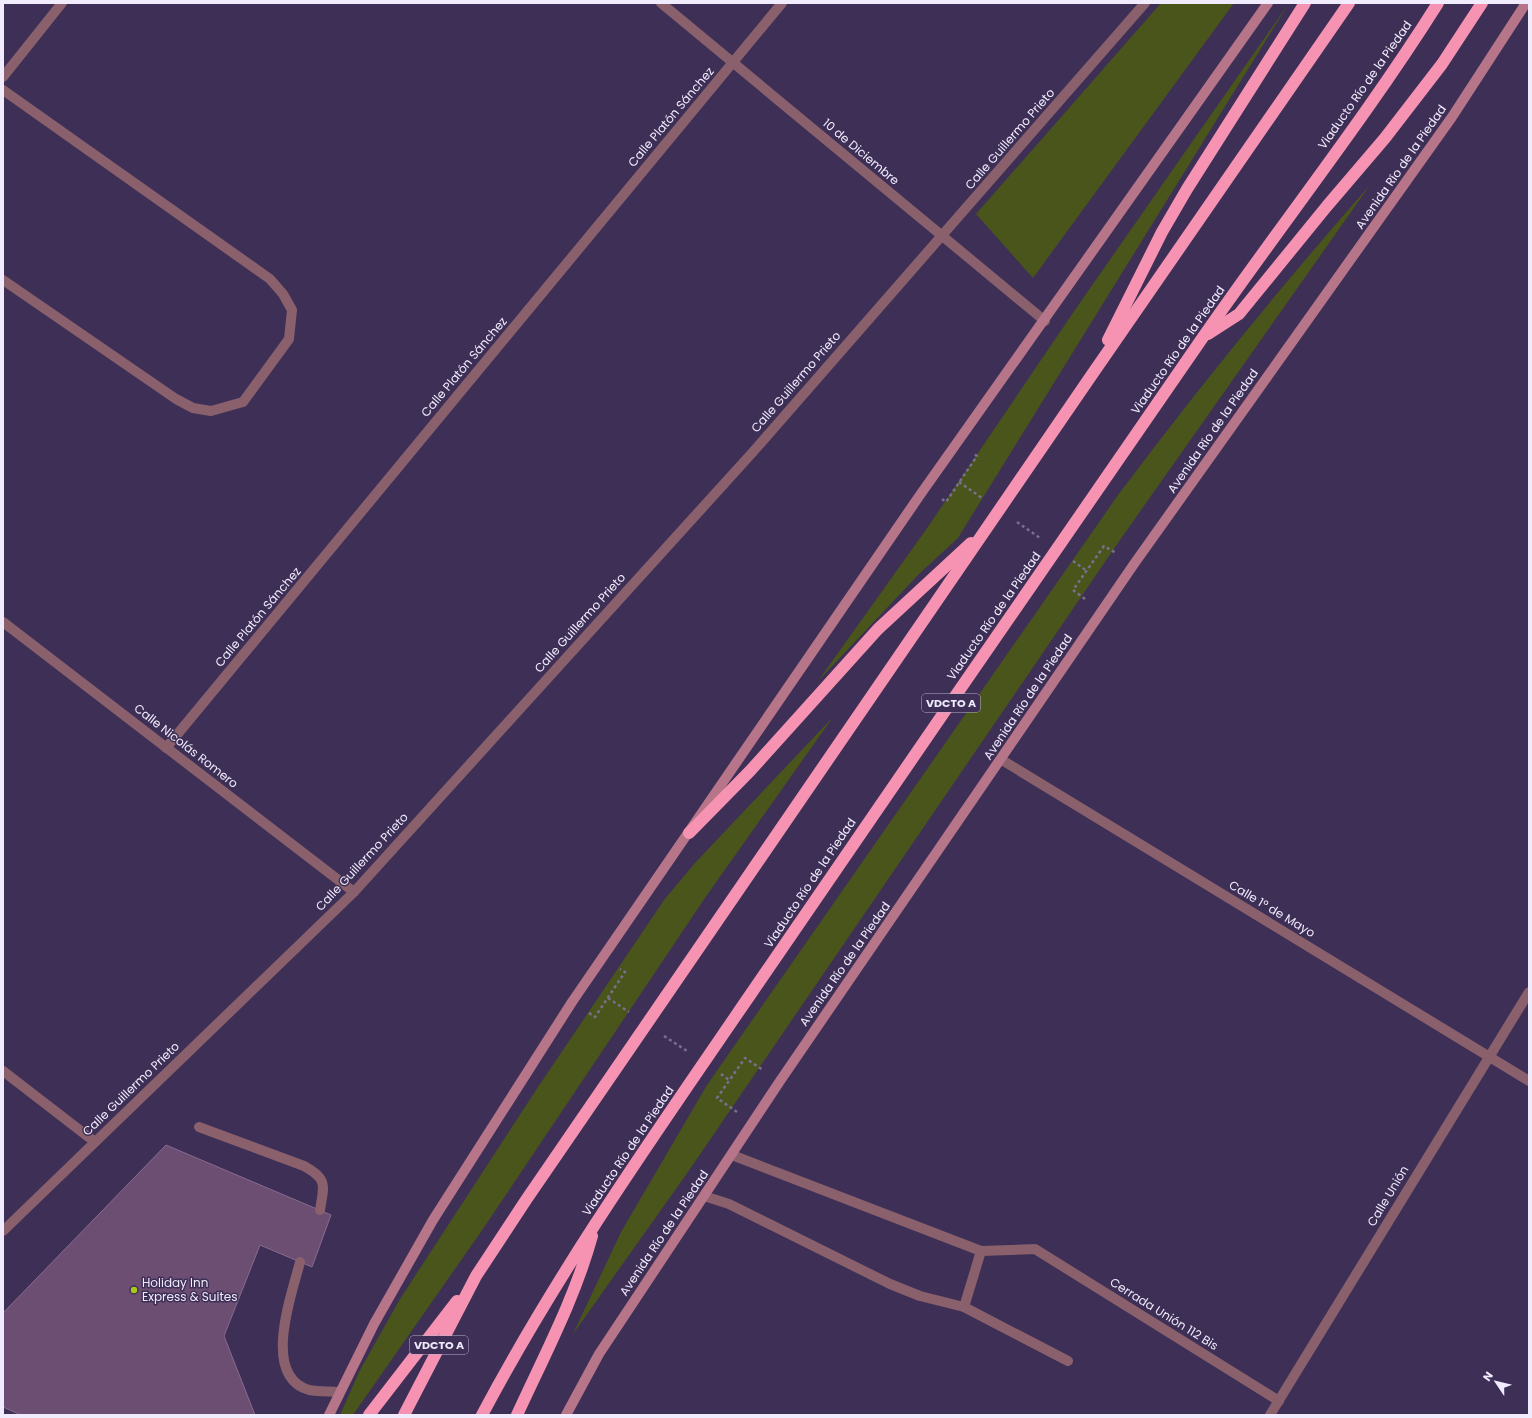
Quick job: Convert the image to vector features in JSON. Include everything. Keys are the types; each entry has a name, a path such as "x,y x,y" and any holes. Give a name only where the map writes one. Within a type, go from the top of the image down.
{"highway":[{"path":"1091,376 1162,232 1187,189 1305,3"},
{"name":"VDCTO A","path":"404,1415 476,1276 531,1193 1091,376 1349,3"},
{"name":"Viaducto Río de la Piedad","path":"482,1415 532,1325 595,1224 659,1128 1202,338 1378,91 1438,3"},
{"path":"1202,338 1239,314 1284,261 1327,206 1385,138 1442,64 1482,3"},
{"path":"689,833 750,771 878,629 987,529"},
{"path":"517,1415 568,1304 585,1262 595,1224"},
{"path":"369,1415 476,1276"}],"main road":[{"path":"330,1415 374,1324 433,1220 572,1002 930,481 1045,321 1268,3"},
{"name":"Avenida Río de la Piedad","path":"566,1415 599,1354 789,1068 1002,760 1134,564 1452,117 1526,3"}],"street":[{"path":"3,77 62,3"},
{"name":"10 de Diciembre","path":"661,3 1045,321"},
{"name":"Calle Platón Sánchez","path":"166,748 782,3"},
{"name":"Calle Guillermo Prieto","path":"3,1231 354,892 752,453 1145,3"},
{"path":"3,90 270,278 283,294 292,310 289,339 243,402 211,411 193,408 176,399 3,280"},
{"name":"Calle Nicolás Romero","path":"3,622 354,892"},
{"name":"Calle 1º de Mayo","path":"1002,760 1529,1081"},
{"name":"Calle Unión","path":"1270,1415 1488,1056 1529,992"},
{"path":"3,1070 95,1142"},
{"path":"199,1127 304,1166 318,1174 324,1187 320,1210"},
{"path":"732,1154 981,1251 964,1307"},
{"path":"704,1196 729,1204 890,1284 920,1296 964,1307 1068,1361"},
{"name":"Cerrada Unión 112 Bis","path":"981,1251 1035,1249 1279,1401"},
{"path":"300,1262 282,1338 286,1369 296,1383 310,1390 340,1392"}],"path":[{"path":"946,502 977,456"},
{"path":"959,482 984,499"},
{"path":"1010,518 1043,540"},
{"path":"1073,590 1104,546"},
{"path":"1069,558 1087,571"},
{"path":"595,1017 625,972"},
{"path":"608,998 632,1014"},
{"path":"658,1032 691,1054"},
{"path":"717,1098 744,1058"}],"green space":[{"path":"1161,3 1234,3 1033,278 976,214"},
{"path":"1289,3 958,538 919,574 818,681 925,531 1079,304"},
{"path":"1370,185 1120,540 688,1172 573,1334 621,1232 707,1085 1118,495 1241,337"},
{"path":"833,717 705,898 485,1226 353,1415 340,1415 360,1370 400,1299 538,1087 664,900 695,863"}],"building":[{"name":"Holiday Inn Express & Suites","path":"166,1145 331,1215 312,1267 260,1245 224,1336 255,1415 21,1415 3,1407 3,1313"}],"place":[{"name":"Holiday Inn Express & Suites","path":"134,1290"}]}
